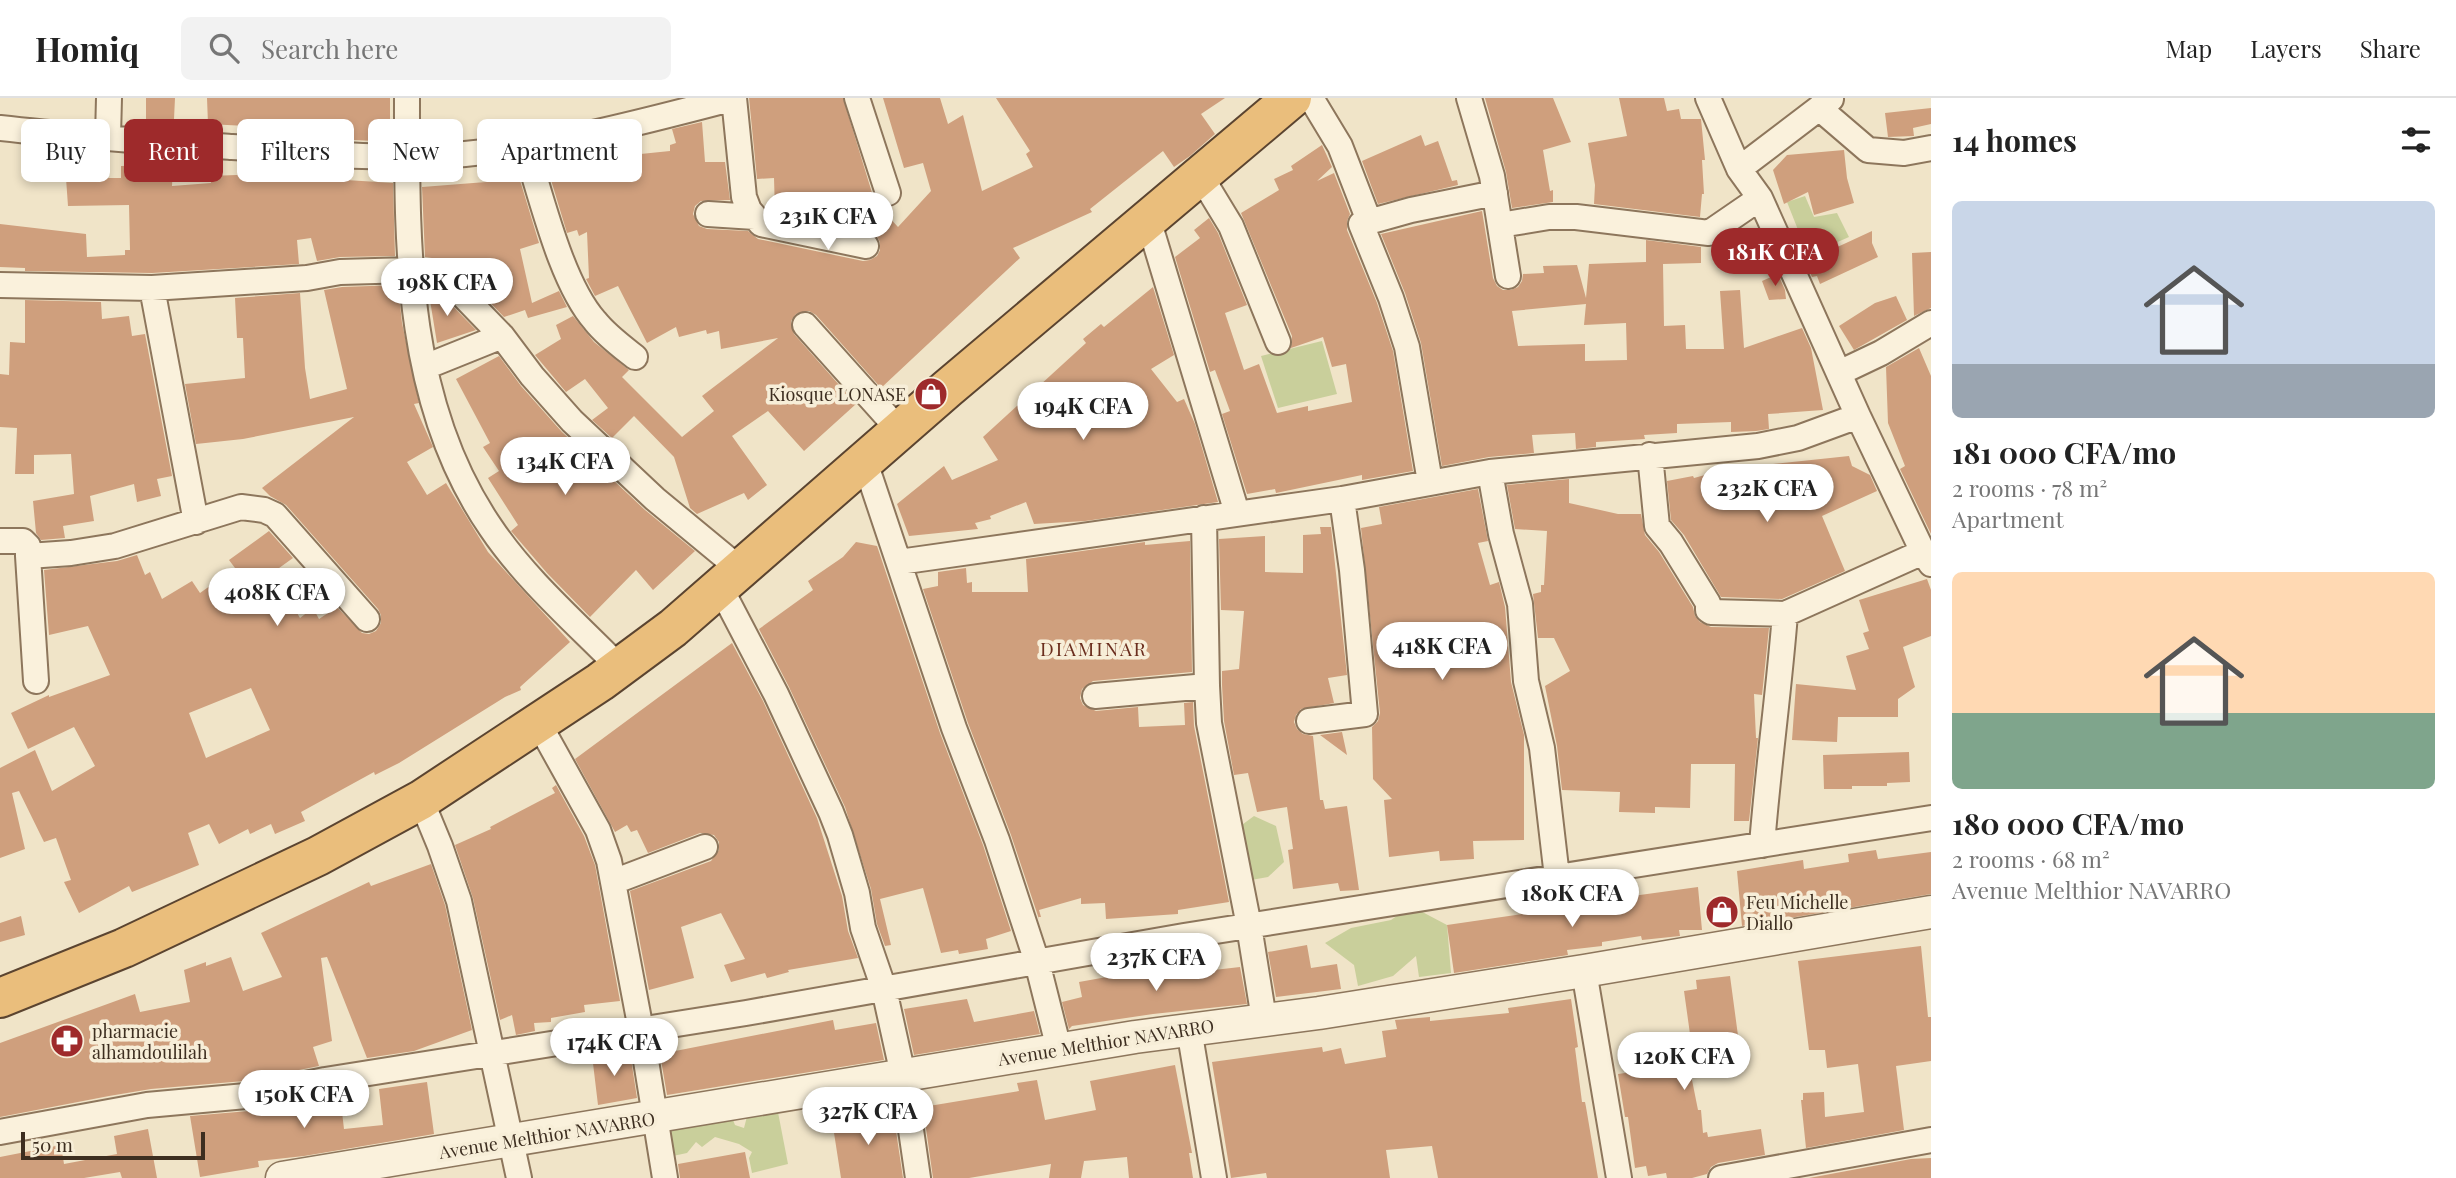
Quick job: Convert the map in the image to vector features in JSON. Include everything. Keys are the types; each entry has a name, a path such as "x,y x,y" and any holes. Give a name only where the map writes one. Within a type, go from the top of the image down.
{"highway":[{"path":"0,998 74,970 184,921 318,856 421,800 620,668 731,579 900,431 1292,98"}],"street":[{"path":"108,119 109,98"},
{"path":"407,98 407,119"},
{"path":"642,121 734,98 744,197 749,210 761,224 866,246"},
{"path":"857,98 888,193"},
{"path":"1311,98 1340,146 1369,221"},
{"path":"1469,98 1495,193 1508,276"},
{"path":"1650,455 1657,526 1671,543 1711,612 1785,614 1927,558 1858,416 1760,198 1740,169 1708,98"},
{"path":"1740,169 1826,103 1868,150 1904,153 1931,148"},
{"path":"0,128 21,130"},
{"path":"110,137 368,155"},
{"path":"1200,175 1231,226 1278,342"},
{"path":"408,182 410,270 425,367 433,403 451,456 493,531 540,588 620,668"},
{"path":"537,182 562,261 580,301 594,320 635,357"},
{"path":"1430,482 1407,348 1362,224 1411,209 1495,193"},
{"path":"1500,225 1549,217 1576,217 1709,233 1760,198"},
{"path":"708,214 755,217"},
{"path":"1148,219 1237,513"},
{"path":"0,285 152,288 307,278 340,272 410,270 443,275 502,336 532,376 572,421 655,499 731,579 776,694 831,811 857,893 863,928 884,989 903,1074 918,1178"},
{"path":"152,288 196,522"},
{"path":"1839,373 1881,353 1931,323"},
{"path":"805,325 900,431"},
{"path":"425,367 502,336"},
{"path":"900,562 1342,499 1490,472 1771,443 1798,438 1858,416"},
{"path":"865,462 954,728 997,840 1037,962 1059,1049"},
{"path":"1490,472 1501,534 1520,604 1525,671 1542,748 1557,877"},
{"path":"1309,721 1366,713 1352,567 1342,499"},
{"path":"28,556 95,551 242,507 254,507 275,515 367,620"},
{"path":"1204,518 1209,723 1249,926 1264,1019"},
{"path":"0,541 23,541 28,546 36,681"},
{"path":"1762,845 1765,790 1779,691 1785,614"},
{"path":"1095,696 1207,687"},
{"path":"539,724 598,830 613,882 665,1178"},
{"path":"421,800 459,901 519,1178"},
{"path":"0,1132 147,1105 246,1096 1249,926 1931,818"},
{"path":"613,882 705,847"},
{"name":"Avenue Melthior NAVARRO","path":"282,1178 373,1171 511,1141 903,1074 1189,1029 1331,1011 1931,912"},
{"path":"1584,971 1619,1178"},
{"path":"1189,1029 1214,1178"},
{"path":"1721,1178 1931,1140"}],"green space":[{"path":"1805,196 1814,217 1837,213 1849,237 1808,255 1787,202"},
{"path":"1322,341 1337,394 1278,408 1261,356"},
{"path":"1254,816 1276,826 1284,862 1268,877 1240,882 1235,830"},
{"path":"1411,906 1447,925 1451,973 1419,977 1416,956 1393,976 1358,986 1354,965 1325,943 1351,928 1391,920"},
{"path":"776,1102 788,1164 752,1173 749,1158 752,1152 739,1144 715,1137 702,1147 696,1142 687,1153 668,1157 662,1127 728,1107 735,1125 744,1128 750,1105"}],"building":[{"path":"146,98 175,98 174,119 146,119"},
{"path":"207,98 390,98 390,119 368,119 368,141 354,140 354,119 237,119 237,125 223,125 223,119 208,119"},
{"path":"749,98 843,98 873,196 874,209 885,213 898,227 931,191 923,163 904,168 883,98 940,98 948,124 963,115 982,191 1033,167 1026,154 1030,151 996,98 1225,98 1201,114 1215,134 1190,156 1174,167 1163,151 1090,209 1092,212 1013,248 1020,258 881,388 816,315 809,311 796,314 791,321 794,334 856,404 804,451 768,411 732,436 767,485 748,500 744,493 697,514 690,508 674,457 634,416 612,438 592,420 608,408 585,379 566,392 535,355 561,339 556,325 573,316 594,342 629,370 622,377 682,437 714,411 702,396 778,338 721,349 719,331 707,334 706,330 679,337 676,327 647,343 618,286 595,296 586,279 589,278 587,232 579,236 577,230 567,233 552,182 642,182 642,154 670,151 670,145 676,143 672,129 702,122 705,162 725,162 730,200 701,201 695,206 693,214 699,226 707,229 748,231 758,239 863,261 877,256 880,242 876,235 870,232 775,212 774,178 757,179"},
{"path":"1485,98 1553,98 1571,142 1543,150 1550,191 1553,190 1553,202 1512,208 1506,172"},
{"path":"1619,98 1664,98 1667,111 1679,109 1681,119 1701,119 1705,160 1702,160 1704,194 1700,217 1594,204 1595,185 1588,143 1627,136"},
{"path":"1931,108 1931,124 1913,128 1914,136 1888,137 1885,113"},
{"path":"1421,135 1425,146 1438,141 1452,181 1457,180 1458,185 1378,204 1362,161"},
{"path":"1322,145 1332,167 1317,181 1334,173 1350,214 1347,230 1377,303 1393,351 1413,471 1362,480 1362,475 1276,493 1275,489 1247,494 1222,414 1230,411 1215,370 1210,372 1175,257 1200,238 1194,230 1209,218 1218,233 1247,305 1225,313 1244,370 1259,364 1277,413 1308,406 1308,411 1352,402 1346,364 1332,367 1323,337 1291,348 1292,336 1241,213 1279,190 1274,179 1293,170 1291,166"},
{"path":"1844,150 1847,178 1854,203 1814,215 1808,192 1784,204 1773,170 1787,155"},
{"path":"121,166 124,166 124,182 172,182 172,186 223,182 223,176 237,175 237,182 354,181 393,183 395,256 340,257 317,261 311,238 297,240 299,264 152,273 25,271 25,268 0,267 0,224 86,234 87,257 125,255 125,250 130,250 129,205 68,206 66,182 110,182 110,178 121,178"},
{"path":"521,182 539,243 520,249 532,303 559,291 567,307 528,318 525,310 504,317 454,265 445,260 425,257 422,187"},
{"path":"1482,211 1493,278 1497,286 1503,290 1518,287 1523,274 1544,273 1543,266 1577,265 1586,298 1589,264 1646,262 1646,240 1701,247 1701,263 1663,264 1664,326 1685,325 1686,349 1724,349 1720,291 1740,290 1744,348 1802,328 1811,348 1823,410 1768,414 1769,429 1731,432 1731,422 1677,424 1677,433 1644,435 1645,439 1596,442 1596,447 1576,449 1575,433 1532,435 1534,453 1489,457 1442,466 1421,343 1405,293 1381,234","holes":["1586,304 1584,325 1626,323 1627,360 1585,361 1585,344 1518,346 1512,311"]},
{"path":"1872,231 1872,243 1878,257 1820,284 1817,276 1812,277 1805,262"},
{"path":"1931,252 1931,308 1914,316 1912,253"},
{"path":"1778,274 1786,299 1769,300 1762,281"},
{"path":"398,285 402,323 419,403 414,404 433,447 407,462 427,495 446,483 488,552 570,642 520,687 521,690 505,697 399,763 375,775 374,772 301,812 305,821 275,834 271,824 250,834 248,829 219,844 209,824 188,833 199,865 132,892 129,886 79,913 64,882 71,880 56,838 44,842 19,791 12,793 25,849 0,858 0,768 35,750 52,791 95,766 74,727 28,749 11,713 49,695 110,675 88,626 49,635 44,570 117,561 137,555 145,575 150,572 162,599 192,581 200,593 235,568 229,560 269,531 293,558 254,586 275,617 293,606 300,618 313,608 319,619 337,607 362,633 376,631 381,623 378,609 286,505 262,488 354,417 243,439 196,444 185,384 245,378 243,338 237,338 235,298 300,293 310,399 347,389 324,290","holes":["251,688 270,730 206,758 189,713"]},
{"path":"1153,287 1174,355 1151,369 1177,402 1184,399 1195,424 1218,502 1085,521 1034,524 1026,502 990,516 991,519 975,523 978,529 909,536 897,504 944,466 952,480 998,460 983,437 1086,343 1083,339 1101,324 1104,327"},
{"path":"428,288 436,289 476,330 437,343"},
{"path":"1896,296 1907,320 1854,350 1839,326 1875,303"},
{"path":"25,300 101,302 102,319 129,316 132,336 145,334 172,476 157,479 161,496 137,502 134,484 90,496 94,521 63,526 65,538 41,540 36,533 33,501 74,494 71,454 34,455 34,474 15,474 17,428 0,427 0,374 9,375 10,342 25,343"},
{"path":"1919,348 1931,376 1931,534 1900,469 1905,466 1888,423 1886,367"},
{"path":"499,356 521,386 562,432 645,510 695,551 653,590 636,570 590,617 511,531 518,525 488,478 499,471 483,447 490,443 456,379"},
{"path":"1849,456 1852,466 1870,475 1877,491 1822,516 1845,571 1782,599 1721,597 1684,535 1671,520 1667,481 1694,478 1727,469"},
{"path":"1569,479 1569,503 1618,514 1641,514 1645,535 1659,552 1700,622 1711,627 1769,628 1762,695 1754,694 1758,738 1749,821 1734,821 1735,764 1691,764 1690,808 1655,807 1655,813 1619,812 1620,792 1562,790 1557,746 1545,686 1570,671 1554,638 1538,638 1533,594 1541,592 1541,585 1544,585 1547,531 1515,529 1507,485"},
{"path":"1478,489 1488,541 1478,543 1490,585 1499,582 1505,607 1511,682 1524,735 1524,840 1473,841 1474,859 1440,861 1439,851 1389,857 1384,800 1392,799 1373,779 1372,727 1378,721 1380,713 1361,528 1382,524 1379,507"},
{"path":"1320,527 1331,527 1347,675 1328,678 1334,703 1301,709 1294,722 1303,734 1313,736 1320,800 1323,800 1325,809 1347,806 1359,890 1340,891 1338,883 1293,889 1288,850 1293,849 1287,807 1257,812 1248,773 1234,775 1224,721 1222,671 1239,669 1244,611 1221,610 1219,539 1265,536 1265,572 1303,573 1303,535 1321,534"},
{"path":"1190,541 1192,672 1093,681 1082,689 1080,698 1083,705 1096,711 1138,707 1139,727 1185,725 1184,703 1193,702 1194,726 1229,902 1178,910 1178,914 1106,919 1105,903 1081,904 1081,898 1039,910 1041,917 1038,917 923,589 938,586 938,572 966,568 967,583 972,582 972,592 1028,592 1026,559 1145,542 1145,545"},
{"path":"856,542 877,546 1011,931 986,939 988,949 959,954 958,950 941,953 923,888 880,899 891,945 885,946 877,924 871,889 845,807 759,629 813,590 808,581 843,557"},
{"path":"1927,579 1931,590 1931,636 1903,647 1915,687 1898,699 1898,717 1838,717 1837,742 1792,740 1796,684 1856,690 1846,656 1869,649 1863,633 1869,631 1859,600"},
{"path":"732,643 763,701 817,818 858,958 788,970 789,972 767,978 765,973 731,982 724,965 745,959 721,913 681,927 694,978 649,990 630,891 711,861 719,850 719,842 714,835 700,833 648,853 637,830 631,832 627,825 615,832 575,759"},
{"path":"1342,732 1347,755 1320,735"},
{"path":"1909,752 1910,782 1887,783 1887,786 1852,786 1852,789 1824,789 1823,755"},
{"path":"556,785 584,836 595,865 620,1001 584,1005 585,1012 551,1018 551,1022 534,1023 535,1031 516,1035 512,1015 500,1020 473,898 455,845 491,829 490,827 555,793 552,788"},
{"path":"1876,850 1878,859 1931,852 1931,894 1742,926 1737,871 1803,860 1804,869 1849,862 1848,854"},
{"path":"431,864 445,905 472,1030 414,1051 367,1058 327,957 321,958 332,1041 313,1047 319,1066 244,1081 151,1089 0,1117 0,1043 135,994 140,1012 190,1002 184,970 206,962 206,966 231,957 243,991 282,977 261,933 369,882 371,886"},
{"path":"1698,887 1702,930 1679,930 1680,936 1642,940 1641,936 1602,942 1602,946 1567,950 1568,955 1454,973 1447,925"},
{"path":"21,916 25,935 0,942 0,923"},
{"path":"1307,945 1311,968 1337,964 1341,989 1276,997 1268,952"},
{"path":"1921,946 1928,1017 1931,1017 1931,1061 1896,1066 1904,1130 1806,1148 1801,1100 1803,1093 1824,1092 1825,1117 1864,1112 1858,1064 1827,1068 1825,1050 1809,1050 1798,961"},
{"path":"1212,960 1214,970 1240,967 1247,1004 1153,1014 1072,1026 1069,1029 1062,1002 1082,997 1079,982 1179,969 1178,965"},
{"path":"1730,976 1739,1043 1720,1046 1725,1069 1691,1075 1698,1110 1701,1110 1703,1133 1707,1132 1708,1137 1761,1129 1765,1155 1718,1163 1711,1167 1707,1174 1692,1178 1667,1178 1666,1173 1648,1176 1646,1166 1635,1168 1628,1117 1625,1117 1618,1074 1639,1071 1634,1048 1690,1034 1684,991 1697,989 1696,980"},
{"path":"967,999 974,1022 1034,1011 1040,1034 914,1055 904,1009"},
{"path":"1571,999 1582,1102 1585,1102 1598,1178 1438,1178 1432,1146 1386,1150 1390,1178 1267,1178 1266,1173 1231,1178 1212,1062 1322,1047 1323,1052 1341,1048 1345,1064 1386,1057 1382,1031 1397,1029 1395,1020 1430,1017 1430,1021 1509,1013 1508,1008"},
{"path":"833,1020 835,1030 876,1023 884,1060 667,1095 660,1054"},
{"path":"619,1052 619,1055 626,1053 626,1060 631,1059 637,1098 598,1105 592,1055"},
{"path":"1175,1065 1192,1153 1189,1153 1193,1178 1129,1178 1127,1157 1084,1161 1081,1178 1049,1178 1051,1164 969,1178 933,1178 923,1107 1019,1091 1017,1083 1037,1080 1045,1120 1096,1110 1090,1081"},
{"path":"427,1082 434,1134 258,1161 259,1167 200,1177 190,1116 249,1111 340,1095 344,1129 383,1125 379,1089"},
{"path":"893,1111 903,1178 841,1178 832,1120"},
{"path":"148,1129 157,1178 122,1178 120,1172 84,1178 0,1178 0,1157 61,1145 64,1164 117,1154 114,1136"},
{"path":"745,1152 750,1178 680,1178 678,1164"},
{"path":"1931,1158 1931,1178 1809,1178 1911,1159"}],"place":[{"name":"Kiosque LONASE","path":"931,394"},
{"name":"Feu Michelle Diallo","path":"1722,912"},
{"name":"pharmacie alhamdoulilah","path":"67,1041"}],"district":[{"name":"DIAMINAR","path":"1094,648"}]}
